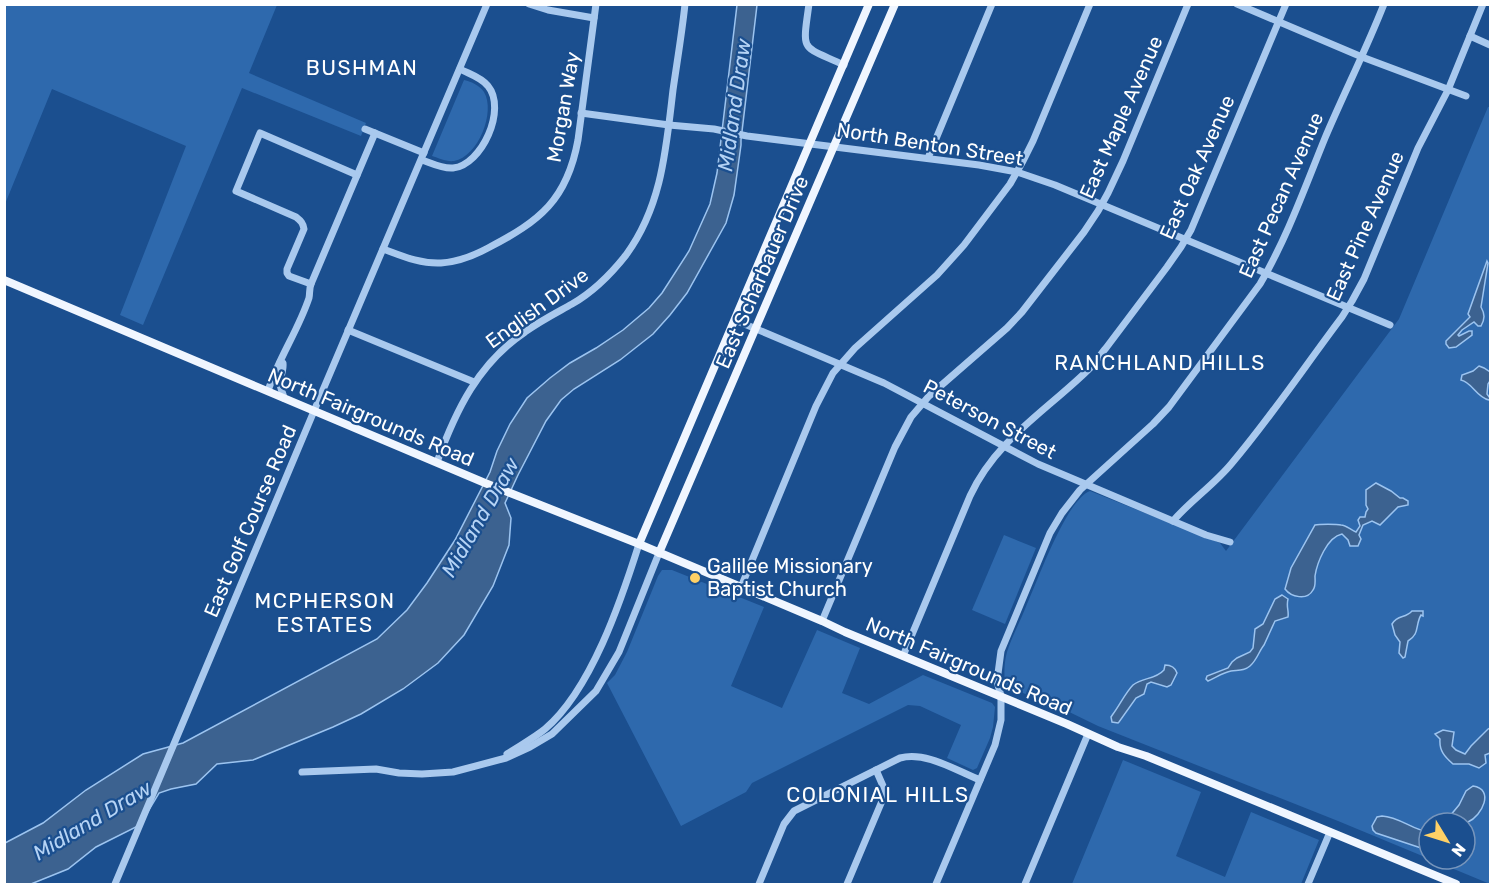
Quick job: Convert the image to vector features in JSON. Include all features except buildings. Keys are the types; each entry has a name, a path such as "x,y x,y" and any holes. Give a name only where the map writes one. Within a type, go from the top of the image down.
{"main road":[{"name":"East Scharbauer Drive","path":"639,544 869,4"},
{"name":"East Scharbauer Drive","path":"659,553 895,4"},
{"name":"North Fairgrounds Road","path":"4,280 485,483 639,544 1118,747 1146,756 1456,885"}],"street":[{"name":"East Golf Course Road","path":"115,885 348,330 488,4"},
{"path":"529,4 548,10 594,18"},
{"name":"Morgan Way","path":"383,249 414,260 435,263 450,262 474,255 525,227 552,202 567,178 576,147 596,4"},
{"name":"English Drive","path":"437,462 460,407 474,382 495,357 534,326 593,289 626,254 644,225 661,177 685,4"},
{"path":"809,4 804,37 807,45 817,54 844,65"},
{"path":"928,158 992,4"},
{"path":"741,587 822,393 833,373 869,334 949,263 990,211 1017,172 1033,141 1090,4"},
{"name":"East Maple Avenue","path":"822,621 895,447 911,417 943,383 1022,312 1102,205 1123,161 1188,4"},
{"path":"1237,4 1362,57 1466,96"},
{"name":"East Oak Avenue","path":"903,656 973,490 987,465 1003,446 1094,363 1185,239 1200,211 1286,4"},
{"name":"East Pecan Avenue","path":"936,885 999,730 1002,710 998,678 1000,659 1005,641 1050,533 1080,490 1169,407 1249,301 1283,240 1384,4"},
{"name":"East Pine Avenue","path":"1173,520 1222,474 1243,450 1348,308 1364,279 1418,148 1448,90 1483,4"},
{"path":"1470,36 1491,45"},
{"path":"365,129 447,168 461,166 473,156 486,139 493,118 493,95 483,81 460,69"},
{"name":"North Benton Street","path":"581,113 714,129 747,136 928,158 1017,172 1055,185 1390,325"},
{"path":"311,284 287,273 304,229 301,221 236,191 260,133 357,175"},
{"path":"268,391 274,371 309,298 311,284 375,133"},
{"name":"Peterson Street","path":"735,320 884,383 1041,466 1206,535 1230,542"},
{"path":"348,330 474,382"},
{"path":"280,362 284,366 280,381 284,398"},
{"path":"497,761 545,729 564,710 584,680 608,629 629,577 639,544"},
{"path":"302,772 376,769 399,773 453,772 497,761 530,747 552,734 596,691 619,652 659,553"},
{"path":"1025,885 1088,734"},
{"path":"759,885 789,816 799,808 902,757 914,756 933,760 980,780"},
{"path":"847,885 882,802 883,786 876,770"},
{"path":"1308,885 1330,832"}],"shaded area":[{"path":"5,5 277,5 249,73 366,123 361,136 242,88 143,325 120,315 186,146 52,89 5,204"},
{"path":"464,80 480,87 484,92 488,111 482,132 477,143 463,158 454,161 432,156"},
{"path":"1488,107 1490,107 1490,884 1459,871 1477,871 1477,811 1417,811 1417,854 1098,726 1005,684 1005,660 1011,640 1054,542 1072,509 1081,497 1090,491 1220,543 1226,551 1399,319"},
{"path":"1004,535 1036,548 1005,624 972,610"},
{"path":"662,570 672,570 764,607 731,686 782,708 817,630 860,648 842,693 869,704 923,675 992,703 995,707 993,727 977,768 973,770 947,758 961,725 920,706 908,705 752,783 746,792 681,826 607,683 615,675 627,652"},
{"path":"1123,760 1201,792 1176,856 1225,877 1251,812 1319,840 1301,884 1072,884"}],"water":[{"name":"Midland Draw","path":"737,5 757,5 734,195 726,223 687,293 653,334 620,360 574,389 561,400 546,421 505,503 511,518 509,545 493,586 464,635 438,663 403,689 361,714 253,760 217,764 196,784 159,793 140,825 96,847 68,869 31,884 5,884 5,843 43,823 86,790 143,754 183,743 377,639 407,610 455,540 490,472 510,424 527,398 570,363 623,330 649,308 662,293 689,251 710,204 717,173"},
{"path":"1487,261 1481,307 1484,316 1481,326 1474,322 1462,330 1459,336 1469,331 1472,331 1472,335 1456,347 1449,348 1446,341 1470,317 1468,314"},
{"path":"1479,366 1490,372 1487,394 1489,400 1461,380 1462,375"},
{"path":"1376,483 1408,501 1408,505 1398,507 1380,525 1372,521 1363,525 1358,546 1350,546 1342,534 1337,536 1327,545 1320,558 1315,576 1315,587 1310,593 1299,597 1288,592 1285,589 1291,568 1315,525 1343,525 1356,532 1360,526 1358,520 1360,517 1365,517 1368,509 1366,490"},
{"path":"1282,595 1288,599 1288,617 1275,621 1252,664 1246,669 1228,672 1208,681 1207,676 1228,668 1237,658 1250,652 1253,648 1255,629 1263,624 1275,599"},
{"path":"1412,611 1423,611 1423,616 1421,615 1419,619 1416,632 1408,641 1403,658 1399,653 1400,642 1392,624"},
{"path":"1165,665 1175,669 1177,673 1171,685 1167,687 1151,682 1147,684 1144,694 1136,698 1119,722 1112,722 1111,717 1133,685 1160,673 1164,670"},
{"path":"1490,728 1490,753 1485,755 1486,763 1479,768 1469,764 1453,764 1443,753 1440,739 1435,734 1443,730 1454,732 1452,746 1465,754"},
{"path":"1473,786 1480,788 1483,792 1484,803 1477,815 1477,811 1454,811 1466,791"},
{"path":"1377,817 1395,819 1417,829 1417,847 1376,833 1372,826"}],"place":[{"name":"Galilee Missionary Baptist Church","path":"695,578"}],"district":[{"name":"BUSHMAN","path":"362,67"},
{"name":"RANCHLAND HILLS","path":"1160,362"},
{"name":"MCPHERSON ESTATES","path":"325,612"},
{"name":"COLONIAL HILLS","path":"878,794"}]}
